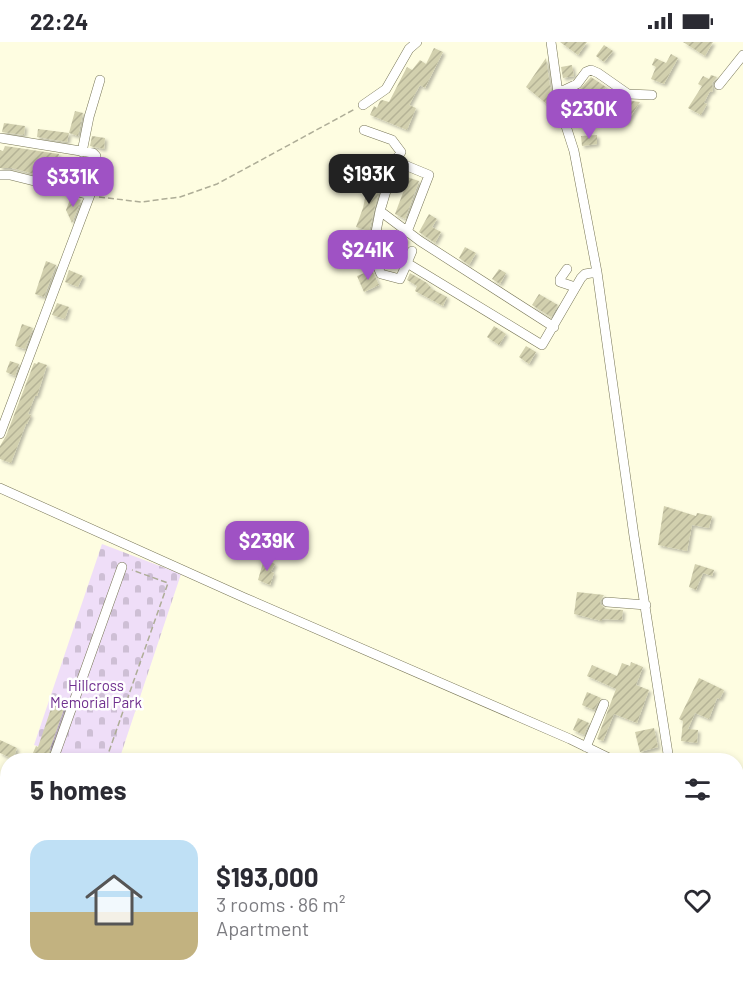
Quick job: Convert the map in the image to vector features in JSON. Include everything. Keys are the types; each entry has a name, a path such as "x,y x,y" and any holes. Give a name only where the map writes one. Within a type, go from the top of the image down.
{"street":[{"path":"363,105 386,88 409,49 417,42"},
{"path":"551,42 558,93 574,151 597,273 634,536 668,753"},
{"path":"719,85 743,55"},
{"path":"558,93 577,84 586,72 591,70 628,94 652,94"},
{"path":"82,152 100,80"},
{"path":"364,130 392,140 401,152 395,161 380,211 372,254 381,274 400,279 412,251"},
{"path":"0,138 93,153 96,156 90,195 0,434"},
{"path":"395,161 429,176 407,232"},
{"path":"0,175 10,175 90,195"},
{"path":"380,211 407,232 554,327"},
{"path":"407,263 542,345 575,287 585,274 597,273"},
{"path":"567,269 560,282 575,287"},
{"path":"0,488 598,753"},
{"path":"56,753 122,567"},
{"path":"607,602 646,605"},
{"path":"586,747 604,704"}],"path":[{"path":"90,195 141,202 180,197 217,183 363,105"},
{"path":"108,753 168,583 122,567"}],"green space":[{"name":"Hillcross Memorial Park","path":"102,544 181,574 121,753 51,753 52,751 34,745"}],"building":[{"path":"560,42 587,42 578,55"},
{"path":"683,42 713,42 705,56"},
{"path":"604,45 613,51 604,62 596,56"},
{"path":"434,48 443,52 425,88 420,85 409,105 416,108 407,130 370,115 374,106 377,108 380,101 389,102 407,67 412,70 420,60 426,64"},
{"path":"671,54 678,58 664,84 651,79 656,67 652,65 655,58 666,63"},
{"path":"546,58 551,94 554,110 526,87"},
{"path":"572,65 574,76 563,78 561,67"},
{"path":"711,75 717,77 712,83 712,92 710,91 704,103 707,104 701,115 688,108 702,86 698,84 703,76 709,79"},
{"path":"591,77 606,87 602,94 604,97 600,108 578,98 576,93"},
{"path":"624,100 640,102 627,122 621,123 613,118"},
{"path":"75,111 83,113 78,136 69,133"},
{"path":"4,123 25,126 24,135 2,132"},
{"path":"38,129 69,133 67,142 37,137"},
{"path":"597,135 597,144 582,146 581,136"},
{"path":"92,136 105,138 104,149 90,146"},
{"path":"5,146 59,154 53,179 12,168 0,168 0,150 3,151"},
{"path":"78,157 89,159 86,180 75,178"},
{"path":"398,174 419,181 405,219 395,214 404,190 394,186"},
{"path":"369,179 381,182 369,231 356,227"},
{"path":"71,197 81,200 72,223 66,210"},
{"path":"429,214 437,219 432,227 441,232 435,243 419,232"},
{"path":"396,232 407,239 402,249 390,243"},
{"path":"465,247 476,253 469,265 459,258"},
{"path":"46,261 56,265 44,297 35,294"},
{"path":"499,269 506,273 500,284 492,279"},
{"path":"69,270 83,276 78,287 65,282"},
{"path":"372,270 379,285 364,292 357,276"},
{"path":"410,273 447,297 443,306 415,291 417,286 407,280"},
{"path":"539,294 558,305 551,317 532,305"},
{"path":"57,303 69,307 65,319 52,315"},
{"path":"22,324 33,328 25,349 15,346"},
{"path":"494,326 506,334 499,345 487,337"},
{"path":"526,346 536,352 529,364 519,357"},
{"path":"10,361 19,364 15,376 6,372"},
{"path":"34,363 47,365 37,396 28,414 31,415 11,463 0,459 0,446"},
{"path":"664,506 696,516 697,513 712,516 709,528 692,525 687,551 658,545"},
{"path":"264,559 275,564 271,572 274,573 270,585 258,580"},
{"path":"695,564 714,570 712,576 703,573 696,590 689,587"},
{"path":"577,592 604,595 600,601 601,605 606,609 623,610 622,620 602,619 602,621 574,614"},
{"path":"631,662 643,667 636,685 649,690 637,723 614,714 603,741 597,739 616,689 587,676 592,665 617,676 622,663 630,666"},
{"path":"699,678 724,690 720,699 717,698 709,719 695,713 688,729 698,730 697,743 681,741 683,721 679,719"},
{"path":"587,692 601,698 594,710 582,705"},
{"path":"55,697 66,703 48,753 33,753 36,746 38,747"},
{"path":"578,718 589,723 584,735 573,730"},
{"path":"654,728 658,747 640,752 635,732"},
{"path":"0,740 17,748 15,753 0,753"}]}
